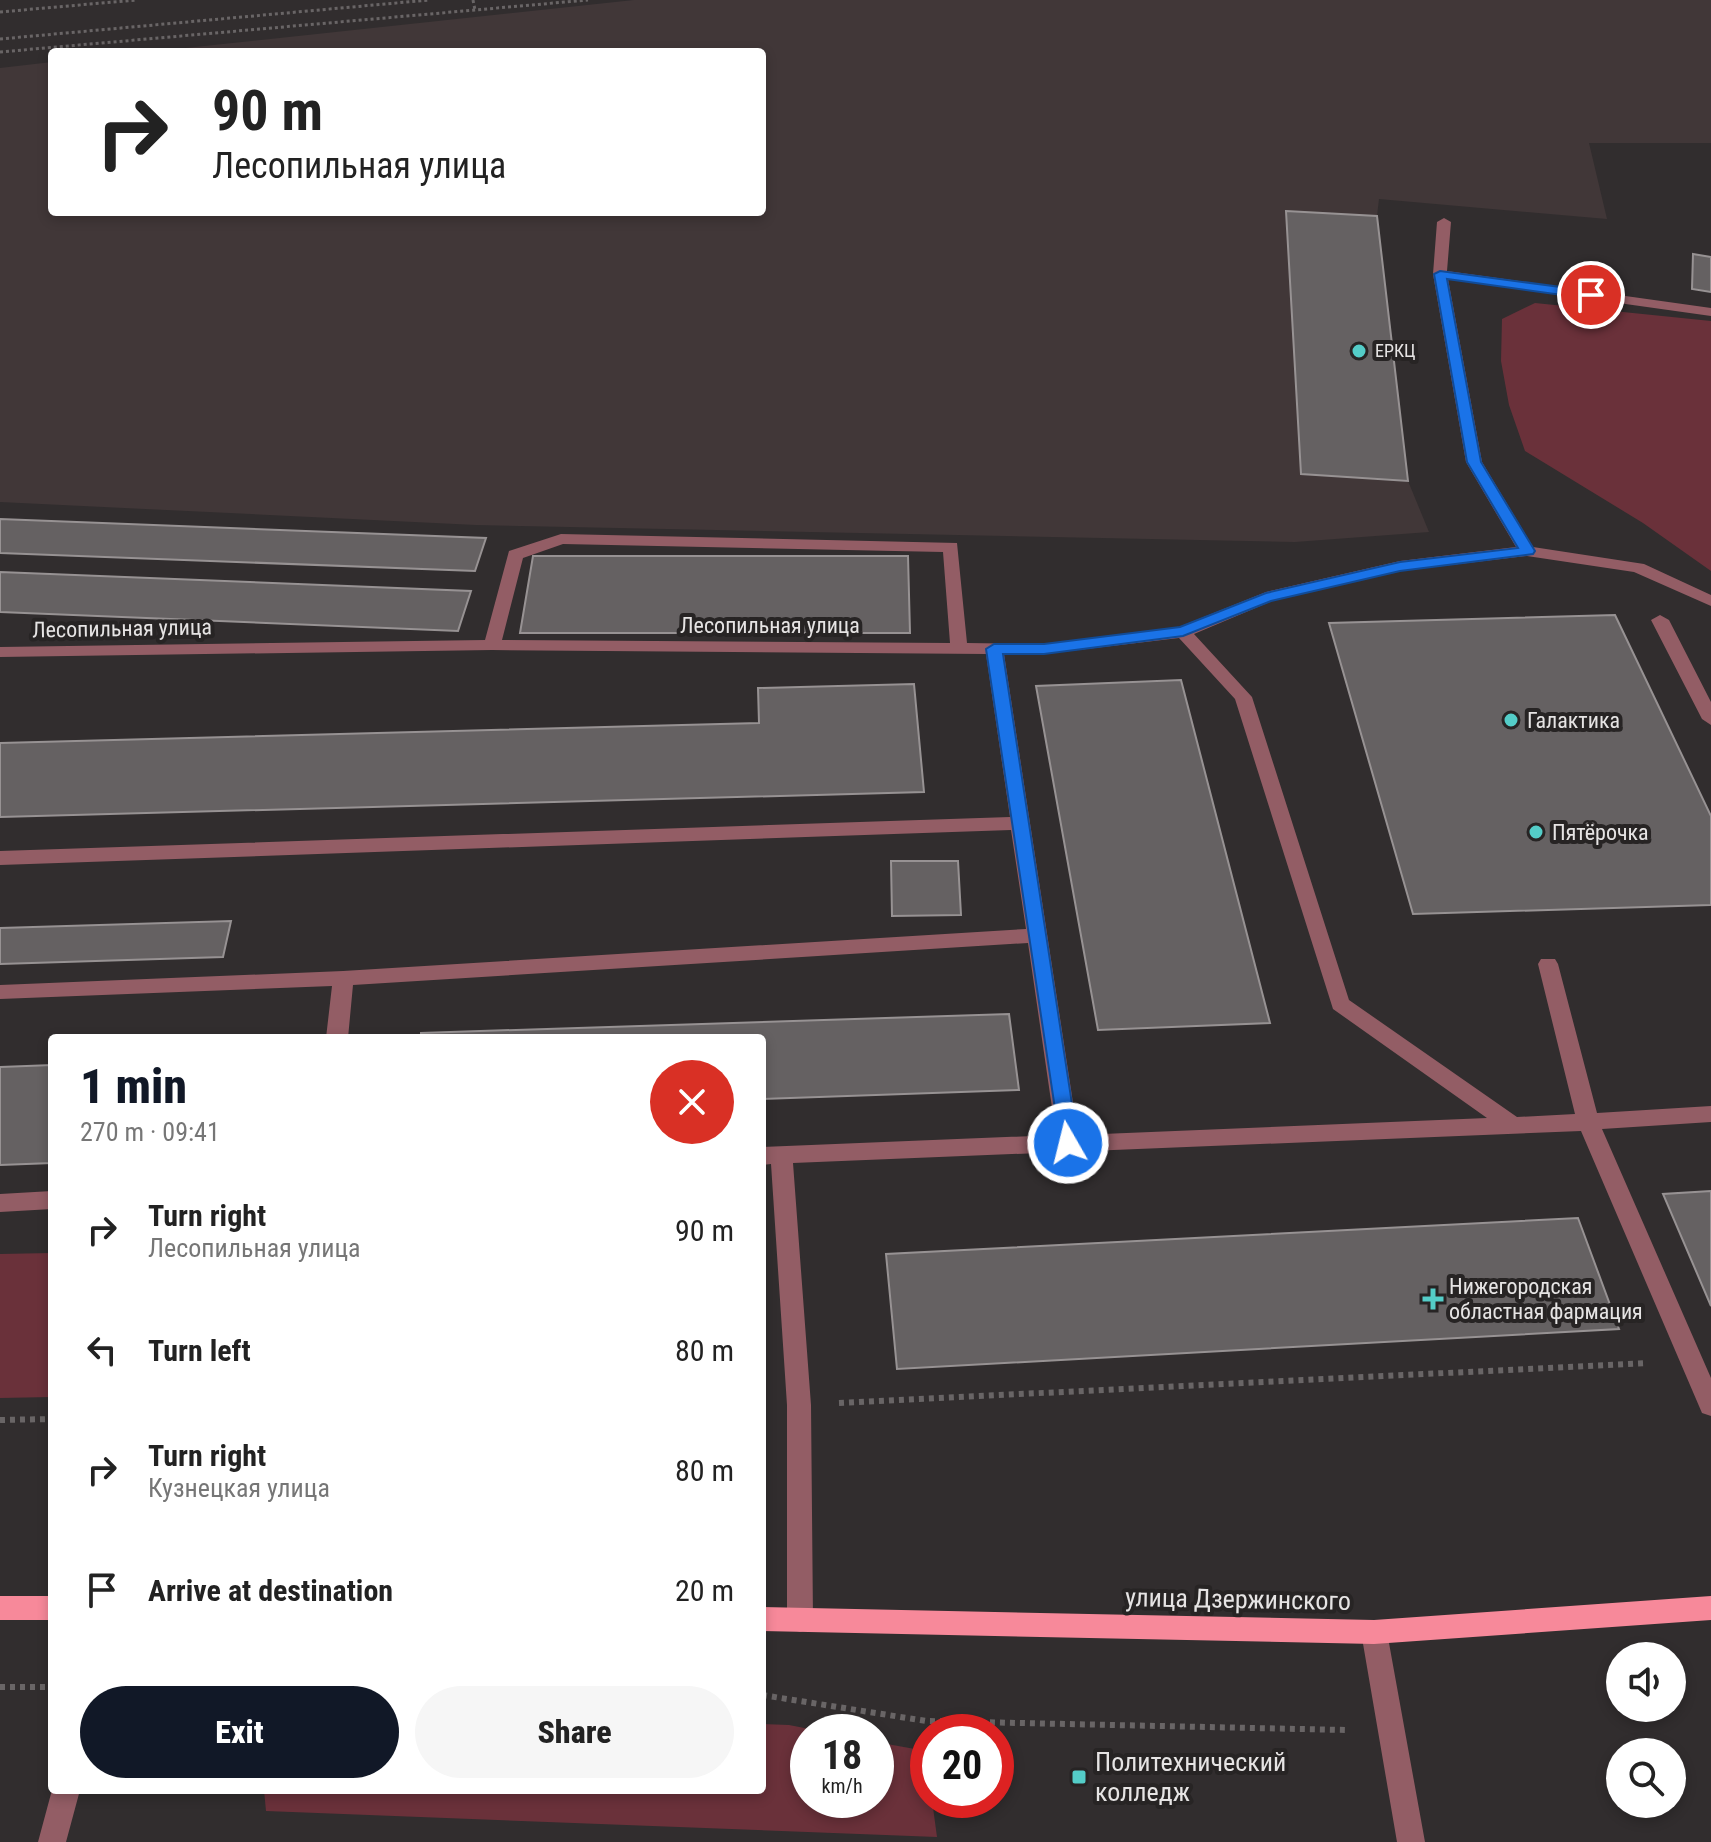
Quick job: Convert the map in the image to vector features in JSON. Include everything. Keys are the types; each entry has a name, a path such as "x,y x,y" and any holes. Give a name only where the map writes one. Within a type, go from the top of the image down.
{"main road":[{"path":"0,1608 48,1608"},
{"name":"улица Дзержинского","path":"766,1619 1374,1632 1711,1608"}],"street":[{"path":"1444,222 1440,274 1474,462 1527,551"},
{"path":"1440,274 1711,312"},
{"path":"492,645 515,555 561,539 951,547 959,648"},
{"name":"Лесопильная улица","path":"0,652 492,645 1044,649 1183,632 1266,597 1400,566 1527,551 1638,568 1711,601"},
{"path":"1660,620 1711,719"},
{"path":"1183,632 1243,697 1340,1004 1513,1125"},
{"path":"994,649 1068,1143"},
{"path":"0,858 1020,823"},
{"path":"0,992 343,978 1037,935"},
{"path":"1548,964 1588,1122 1711,1406"},
{"path":"337,1034 343,978"},
{"path":"800,1620 799,1405 772,1156 1588,1122 1711,1114"},
{"path":"0,1203 48,1200"},
{"path":"1374,1632 1411,1842"},
{"path":"52,1842 65,1794"}],"path":[{"path":"0,12 136,0"},
{"path":"0,39 429,0"},
{"path":"473,0 475,10"},
{"path":"0,52 588,0"},
{"path":"223,19 224,32"},
{"path":"799,1405 1690,1361"},
{"path":"0,1420 48,1419"},
{"path":"0,1687 48,1687"},
{"path":"766,1696 926,1721 1391,1731"}],"shaded area":[{"path":"634,0 1711,0 1711,143 1589,143 1607,219 1379,199 1377,216 1408,481 1429,532 1295,542 476,525 0,502 0,68 48,62 48,216 766,216 766,48 185,48"},
{"path":"1535,303 1711,321 1711,571 1643,523 1525,451 1509,405 1501,361 1502,319"},
{"path":"48,1253 48,1397 0,1398 0,1254"},
{"path":"766,1724 789,1725 790,1818 894,1818 894,1745 910,1748 910,1818 934,1818 937,1837 266,1811 264,1794 766,1794"}],"building":[{"path":"1286,211 1377,216 1408,481 1301,474"},
{"path":"1693,254 1711,257 1711,292 1692,289"},
{"path":"0,519 486,538 475,571 0,553"},
{"path":"533,556 908,556 910,633 520,633"},
{"path":"0,572 471,591 458,631 0,612"},
{"name":"Галактика","path":"1615,615 1711,816 1711,905 1413,914 1329,623"},
{"path":"1181,680 1270,1023 1098,1030 1036,686"},
{"path":"914,684 924,792 0,817 0,743 759,723 758,688"},
{"path":"891,861 958,861 961,915 892,916"},
{"path":"231,921 223,957 0,964 0,928"},
{"path":"1009,1014 1019,1090 766,1099 766,1034 421,1033"},
{"path":"48,1065 48,1163 0,1165 0,1067"},
{"path":"1711,1191 1711,1306 1663,1194"},
{"path":"1578,1218 1619,1329 897,1369 886,1254"}],"place":[{"name":"ЕРКЦ","path":"1359,351"},
{"name":"Галактика","path":"1511,720"},
{"name":"Пятёрочка","path":"1536,832"},
{"name":"Нижегородская областная фармация","path":"1433,1299"},
{"name":"Политехнический колледж","path":"1079,1777"}],"route":[{"path":"1068,1143 994,649 1044,649 1183,632 1266,597 1400,566 1527,551 1474,462 1440,274 1591,295"}]}
